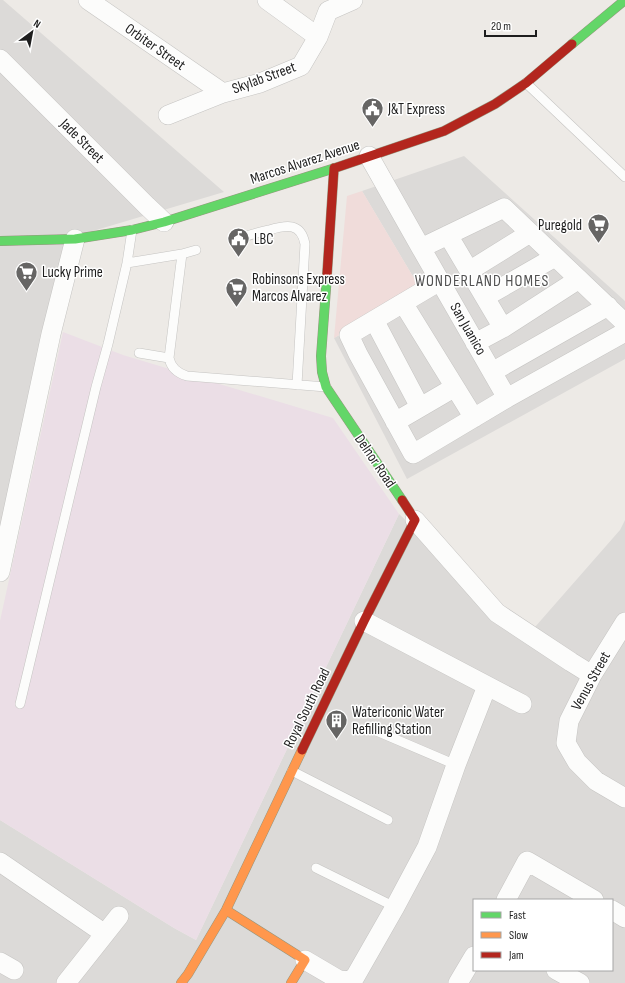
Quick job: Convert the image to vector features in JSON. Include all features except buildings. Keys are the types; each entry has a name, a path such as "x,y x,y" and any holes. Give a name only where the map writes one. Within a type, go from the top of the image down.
{"street":[{"name":"Orbiter Street","path":"88,0 223,93"},
{"path":"267,0 318,37"},
{"name":"Skylab Street","path":"168,115 223,93 260,83 301,66 318,37 328,11 353,0"},
{"name":"Marcos Alvarez Avenue","path":"0,241 75,239 132,230 164,222 444,131 495,104 526,83 625,0"},
{"name":"Jade Street","path":"0,59 164,222"},
{"name":"San Juanico","path":"369,156 507,398"},
{"name":"Delnor Road","path":"334,168 321,367 326,387 415,520 497,613 592,675"},
{"path":"421,248 504,208 625,323"},
{"path":"469,271 530,233"},
{"path":"448,235 503,328"},
{"path":"0,572 51,334 75,239"},
{"path":"485,297 555,257"},
{"path":"475,343 503,328 579,279"},
{"path":"440,281 349,335 413,454 507,398 625,332"},
{"path":"403,303 474,418"},
{"path":"492,372 608,306"},
{"path":"374,320 420,407"},
{"path":"395,422 455,387"},
{"name":"Royal South Road","path":"181,983 188,974 226,910 364,621 415,520"},
{"path":"364,621 522,704"},
{"name":"Venus Street","path":"625,622 592,675 569,721 566,743 577,762 596,781 625,798"},
{"path":"226,910 338,980 348,981 355,977 427,847 456,765 488,686"},
{"path":"507,899 527,861 592,899"},
{"path":"0,862 105,934"},
{"path":"613,911 625,918"},
{"path":"66,983 119,916"},
{"path":"458,983 473,958"},
{"path":"291,983 305,960"},
{"path":"558,971 580,983"}],"lane":[{"path":"526,83 625,177"},
{"path":"244,237 282,226 290,226 298,229 304,236 305,244 297,385"},
{"path":"20,704 96,387 108,344 127,263 132,230"},
{"path":"127,263 182,254 196,250"},
{"path":"182,254 169,358 170,364 176,371 187,376 326,387"},
{"path":"139,353 169,358"},
{"path":"374,730 456,765"},
{"path":"292,771 388,820"},
{"path":"316,868 395,907"}],"shaded area":[{"path":"0,0 3,0 224,192 66,239 0,543"},
{"path":"464,156 625,301 625,359 407,479 334,338 421,290 362,191"},
{"path":"362,191 421,290 334,338 347,196"},
{"path":"63,332 123,355 333,418 399,514 196,940 174,928 0,820 0,621"},
{"path":"399,514 528,635 620,530 625,520 625,983 0,983 0,820 174,928 196,940"}],"traffic: fast":[{"path":"572,44 625,0"},
{"path":"0,241 75,239 132,230 164,222 335,168"},
{"path":"327,275 321,356 322,372 326,387 402,500"}],"traffic: slow":[{"path":"181,983 188,974 226,910 302,750"},
{"path":"226,910 305,960 291,983"}],"traffic: jam":[{"path":"335,168 444,131 495,104 526,83 572,44"},
{"path":"327,275 334,168"},
{"path":"302,750 364,621 415,520 402,500"}],"place":[{"name":"J&T Express","path":"373,128"},
{"name":"Puregold","path":"598,244"},
{"name":"LBC","path":"239,258"},
{"name":"Lucky Prime","path":"26,292"},
{"name":"Robinsons Express Marcos Alvarez","path":"237,308"},
{"name":"Watericonic Water Refilling Station","path":"336,740"}],"district":[{"name":"WONDERLAND HOMES","path":"482,281"}]}
